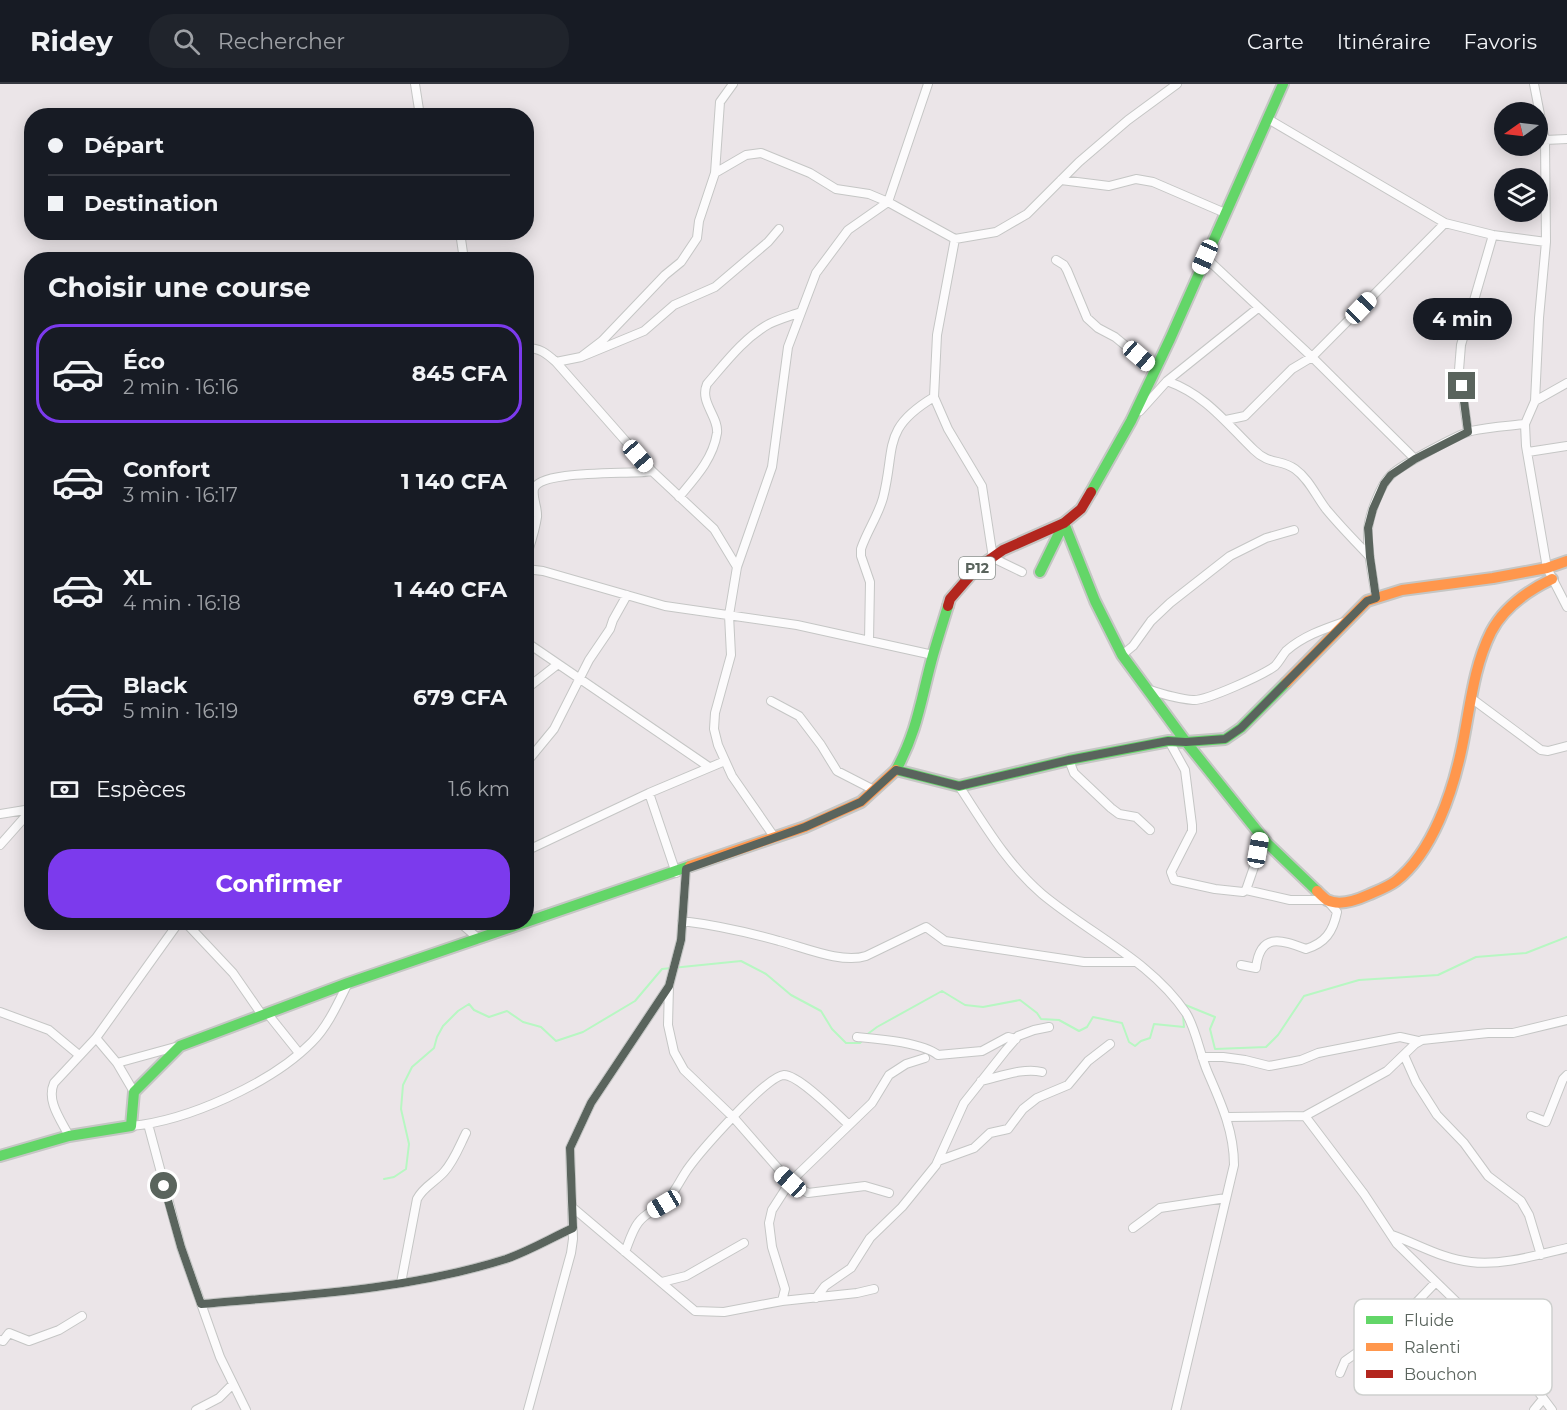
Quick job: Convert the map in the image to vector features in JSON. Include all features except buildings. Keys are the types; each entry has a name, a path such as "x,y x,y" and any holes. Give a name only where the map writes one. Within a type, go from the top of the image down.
{"street":[{"path":"415,84 419,108"},
{"path":"581,357 602,341 664,275 681,262 697,238 699,221 715,173 720,102 733,84"},
{"path":"775,838 732,776 718,745 714,729 715,713 731,655 729,615 737,567 772,467 788,347 816,273 848,230 888,202 928,84"},
{"path":"715,173 746,155 761,153 810,172 836,189 869,194 888,202 955,238 996,232 1027,214 1079,162 1128,120 1177,84"},
{"name":"P12","path":"896,770 918,723 933,655 950,599 976,569 1015,545 1064,523 1081,509 1131,421 1283,84"},
{"path":"1534,84 1538,102"},
{"path":"1268,119 1445,223 1493,235 1546,242"},
{"path":"1548,140 1567,139"},
{"path":"1545,156 1546,242 1535,401 1525,424 1547,568 1567,607"},
{"path":"1061,180 1109,186 1136,178 1153,182 1226,213"},
{"path":"1226,420 1245,416 1292,369 1312,357 1445,223"},
{"path":"556,362 581,357 644,331 674,305 715,287 768,242 779,229"},
{"path":"1468,432 1459,360 1461,345 1493,235"},
{"path":"955,238 937,335 934,397 948,429 982,486 993,558 1022,572"},
{"path":"1205,257 1312,357 1415,459"},
{"path":"1056,260 1067,270 1092,323 1115,337 1155,370"},
{"path":"1131,421 1167,381 1258,308"},
{"path":"679,496 704,468 717,433 706,399 705,387 741,345 771,323 801,312"},
{"path":"534,348 545,352 556,362 652,471 714,529 737,567"},
{"path":"1167,381 1184,387 1226,420 1265,459 1294,468 1370,557"},
{"path":"1535,401 1567,383"},
{"path":"869,641 870,582 861,556 861,549 883,498 892,443 902,420 934,397"},
{"path":"1376,598 1368,528 1373,509 1384,484 1391,475 1415,459 1468,432 1525,424"},
{"path":"1528,453 1567,446"},
{"path":"534,528 537,517 534,489 537,484 549,479 580,473 652,471"},
{"path":"1040,572 1064,523"},
{"path":"1064,523 1095,601 1122,655 1186,742 1260,835 1337,912 1334,927 1317,945 1306,949 1286,941 1274,941 1264,944 1258,955 1256,968 1241,965"},
{"path":"1122,655 1133,646 1151,621 1170,603 1230,556 1266,538 1294,530"},
{"path":"534,920 805,827 861,802 896,770 959,786 1069,760 1168,741 1225,739 1241,728 1367,601 1402,590 1493,578 1547,568 1567,561"},
{"path":"534,570 665,606 797,625 933,655"},
{"path":"1168,741 1185,770 1192,825 1192,831 1171,872 1172,877 1178,882 1215,889 1243,892 1246,890 1290,900 1335,902 1364,898 1398,879 1422,851 1438,819 1456,772 1471,698 1492,632 1523,594 1552,579"},
{"path":"534,753 554,729 627,595"},
{"path":"1148,689 1172,697 1196,700 1225,691 1275,666 1296,643 1320,630 1346,622"},
{"path":"534,648 710,767"},
{"path":"534,683 558,664"},
{"path":"1471,698 1541,750 1548,751 1567,746"},
{"path":"771,701 799,716 837,771 874,790"},
{"path":"1069,760 1074,773 1111,808 1119,814 1136,816 1150,830"},
{"path":"534,847 725,761"},
{"path":"959,786 1005,857 1042,893 1158,979 1187,1015 1227,1117 1234,1150 1234,1165 1176,1410"},
{"path":"650,793 681,871 681,940 669,986 668,1025 674,1052 684,1070 734,1118 790,1182 808,1193 865,1186 889,1192"},
{"path":"0,814 24,810"},
{"path":"0,845 24,817"},
{"path":"1246,890 1255,864 1260,835"},
{"path":"682,921 714,925 817,952 856,958 873,953 926,927 945,941 1084,962 1134,962"},
{"path":"69,1136 52,1104 51,1089 57,1078 96,1038 173,930"},
{"path":"193,930 233,973 264,1014 299,1053"},
{"path":"468,930 479,939"},
{"path":"117,1063 180,1046 348,983 506,930"},
{"path":"0,1156 69,1136 148,1124 215,1104 264,1078 313,1041 326,1023 348,983"},
{"path":"528,1410 571,1253 573,1228 570,1148 591,1103 669,986"},
{"path":"0,1012 49,1029 79,1055"},
{"path":"1202,1057 1223,1057 1269,1066 1301,1060 1318,1053 1400,1037 1418,1041 1513,1033 1567,1020"},
{"path":"816,1298 825,1286 851,1268 870,1238 902,1207 938,1161 964,1103 1016,1039 1034,1030 1049,1028"},
{"path":"857,1037 892,1040 929,1048 938,1055 982,1051 1008,1037 1016,1039"},
{"path":"96,1038 117,1063 134,1092 131,1125"},
{"path":"1227,1117 1305,1116 1387,1071 1418,1041"},
{"path":"938,1161 974,1148 990,1133 1008,1129 1023,1109 1037,1098 1068,1085 1088,1061 1110,1044"},
{"path":"134,1092 180,1046"},
{"path":"1404,1055 1416,1082 1437,1115 1464,1143 1488,1176 1521,1201 1529,1215 1541,1255"},
{"path":"782,1301 785,1289 772,1247 769,1223 772,1210 790,1182 872,1103 889,1075 906,1064 925,1058"},
{"path":"981,1081 1020,1072 1037,1070 1042,1072"},
{"path":"626,1252 639,1221 670,1198 686,1171 705,1146 764,1086 775,1078 785,1075 809,1089 849,1125"},
{"path":"1531,1116 1546,1122 1567,1075"},
{"path":"1305,1116 1364,1194 1390,1235 1452,1299"},
{"path":"148,1124 181,1247 220,1357 246,1410"},
{"path":"401,1283 417,1199 424,1189 442,1175 452,1163 466,1133"},
{"path":"1133,1228 1160,1208 1226,1198"},
{"path":"572,1207 695,1311 724,1312 782,1301 874,1289"},
{"path":"201,1304 330,1293 401,1283 466,1270 508,1258 573,1228"},
{"path":"1390,1235 1413,1242 1446,1257 1472,1263 1541,1255 1567,1248"},
{"path":"662,1282 686,1276 744,1243"},
{"path":"1420,1299 1435,1283"},
{"path":"0,1340 3,1341 9,1333 29,1341 59,1330 82,1316"},
{"path":"1340,1373 1345,1361 1354,1355"},
{"path":"196,1410 219,1398 233,1384"},
{"path":"1540,1395 1552,1410"},
{"path":"1534,1410 1543,1399"}],"waterway":[{"path":"1183,1004 1215,1017 1210,1029 1215,1049 1266,1047 1278,1035 1304,996 1359,980 1438,975 1476,957 1526,953 1567,937"},
{"path":"384,1179 394,1177 406,1169 409,1144 401,1109 403,1085 412,1067 434,1048 443,1026 469,1004 474,1010 489,1017 507,1011 523,1022 541,1027 556,1041 583,1032 635,1001 662,969 741,961 766,974 791,995 821,1011 832,1029 846,1043 862,1041"},
{"path":"865,1036 942,991 965,1005 983,1007 1020,1000 1041,1019 1059,1020 1079,1031 1087,1027 1093,1017 1122,1023 1129,1042 1135,1046 1150,1038 1154,1024 1184,1027 1183,1015"}],"traffic: fast":[{"path":"1091,492 1131,421 1170,339 1283,84"},
{"path":"1040,572 1064,523 1095,601 1122,655 1186,742 1267,843 1317,891"},
{"path":"948,606 914,727 896,770 959,786 1069,760 1169,741 1225,739 1241,728 1286,683"},
{"path":"534,919 690,866"},
{"path":"0,1156 69,1136 131,1126 134,1092 180,1046 348,983 503,930"}],"traffic: slow":[{"path":"1286,683 1367,601 1402,590 1493,578 1547,568 1567,561"},
{"path":"1317,891 1332,902 1359,899 1396,881 1421,854 1440,820 1453,782 1476,674 1491,632 1509,607 1552,579"},
{"path":"690,866 805,827 861,802 896,770"}],"traffic: jam":[{"path":"948,606 950,599 976,569 1003,550 1064,523 1081,509 1091,492"}],"route":[{"path":"164,1186 181,1247 201,1304 330,1293 401,1283 466,1270 508,1258 573,1228 570,1148 591,1103 669,986 681,940 686,869 805,827 861,802 896,770 959,786 1069,760 1168,741 1225,739 1241,728 1367,601 1376,598 1368,528 1373,509 1384,484 1391,475 1415,459 1468,432 1462,386"}]}
